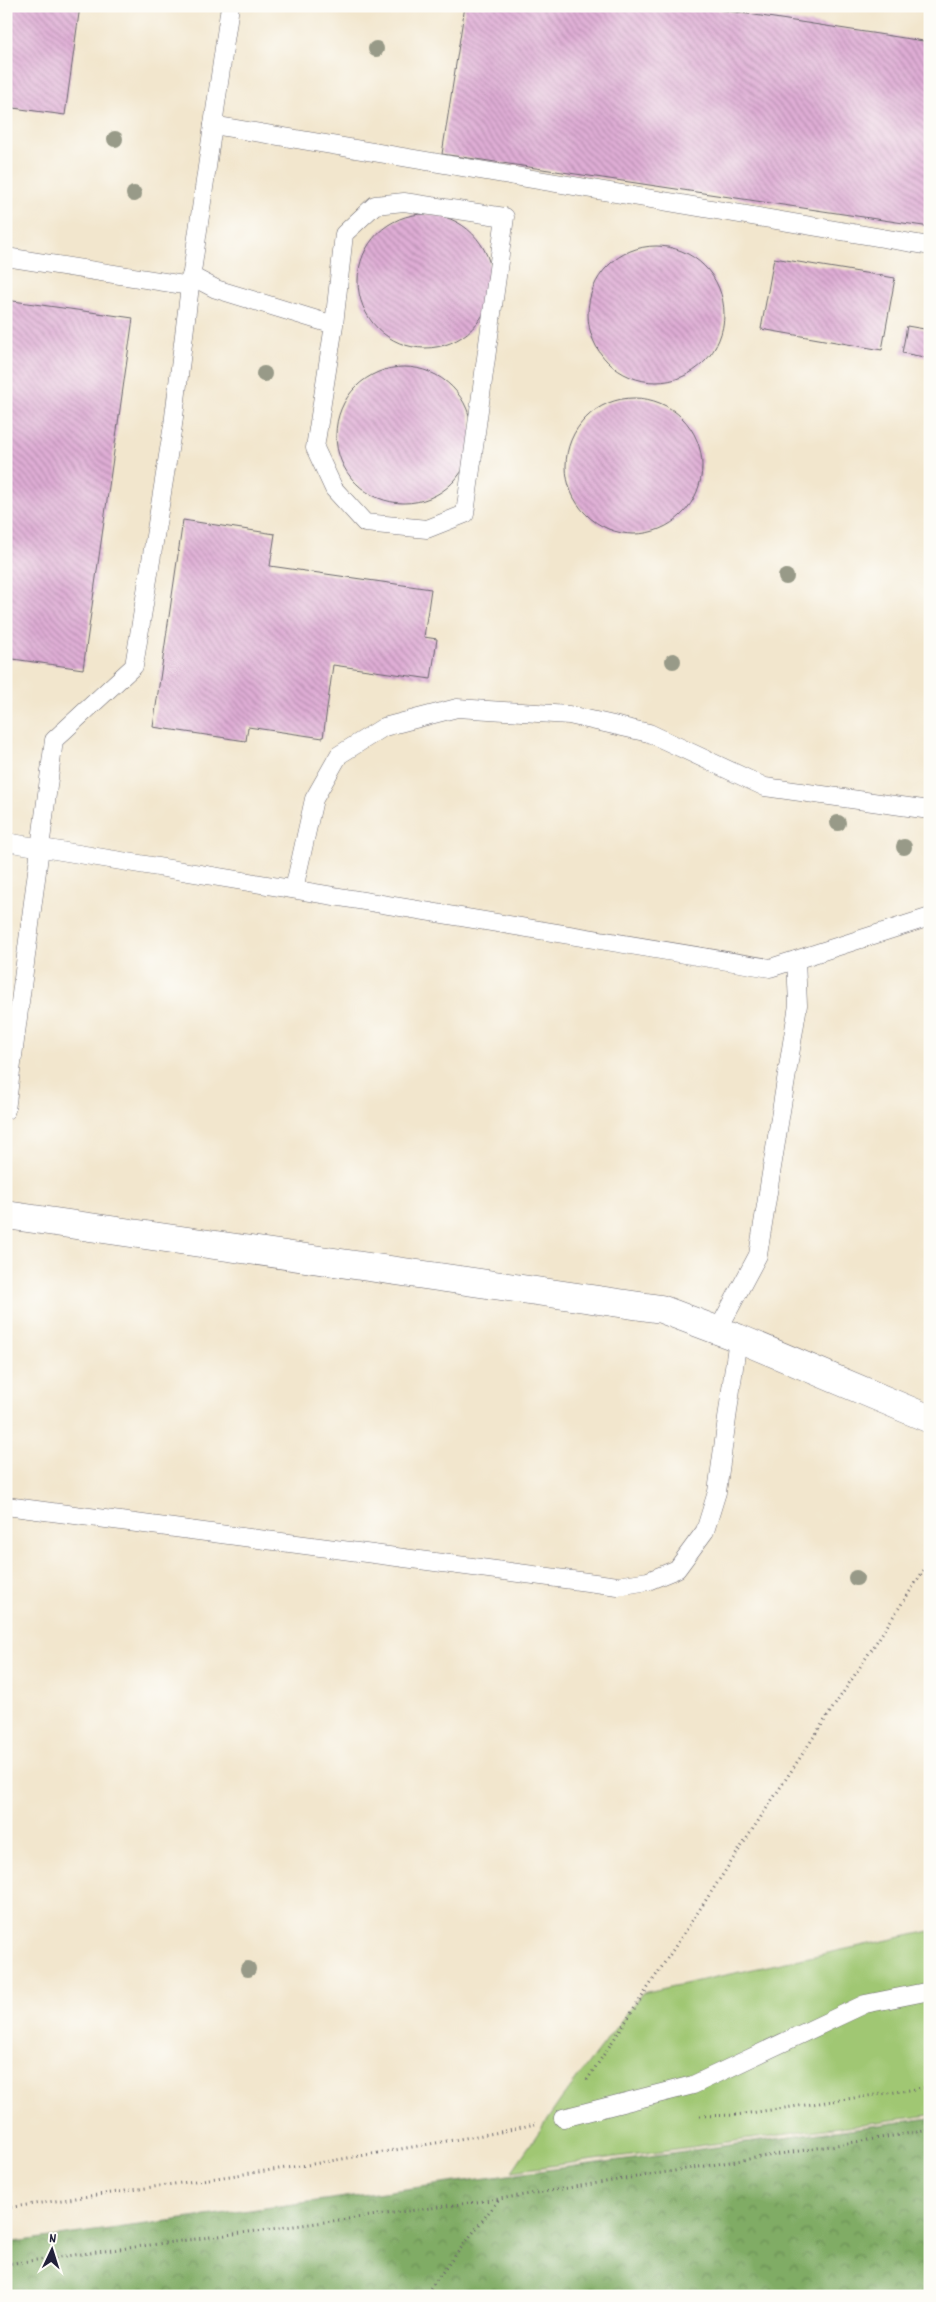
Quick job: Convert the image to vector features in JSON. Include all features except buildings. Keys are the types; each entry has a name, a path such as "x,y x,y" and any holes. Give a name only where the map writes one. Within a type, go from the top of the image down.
{"street":[{"path":"6,1216 661,1308 728,1334 930,1419"}],"lane":[{"path":"6,1110 54,740 134,666 173,425 190,281 230,6"},
{"path":"213,125 930,246"},
{"path":"404,202 505,217 466,514 427,529 365,523 334,489 315,448 334,325 344,234 375,204 404,202"},
{"path":"6,257 190,281 334,325"},
{"path":"294,889 314,800 339,755 384,727 457,708 578,717 649,733 765,787 930,810"},
{"path":"6,842 770,968 930,917"},
{"path":"6,1506 618,1586 648,1581 677,1569 705,1530 717,1492 728,1334 758,1255 798,1005 796,960"},
{"path":"563,2118 693,2085 865,2004 930,1991"}],"path":[{"path":"6,2208 307,2165 500,2132 563,2118 642,1993 671,1953 930,1561"},
{"path":"698,2116 736,2115 930,2087"},
{"path":"6,2264 499,2199 930,2130"},
{"path":"424,2296 499,2199"}],"green space":[{"path":"930,1931 930,2115 512,2171 560,2101 642,1993"},
{"path":"930,2118 930,2296 6,2296 6,2243"}]}
